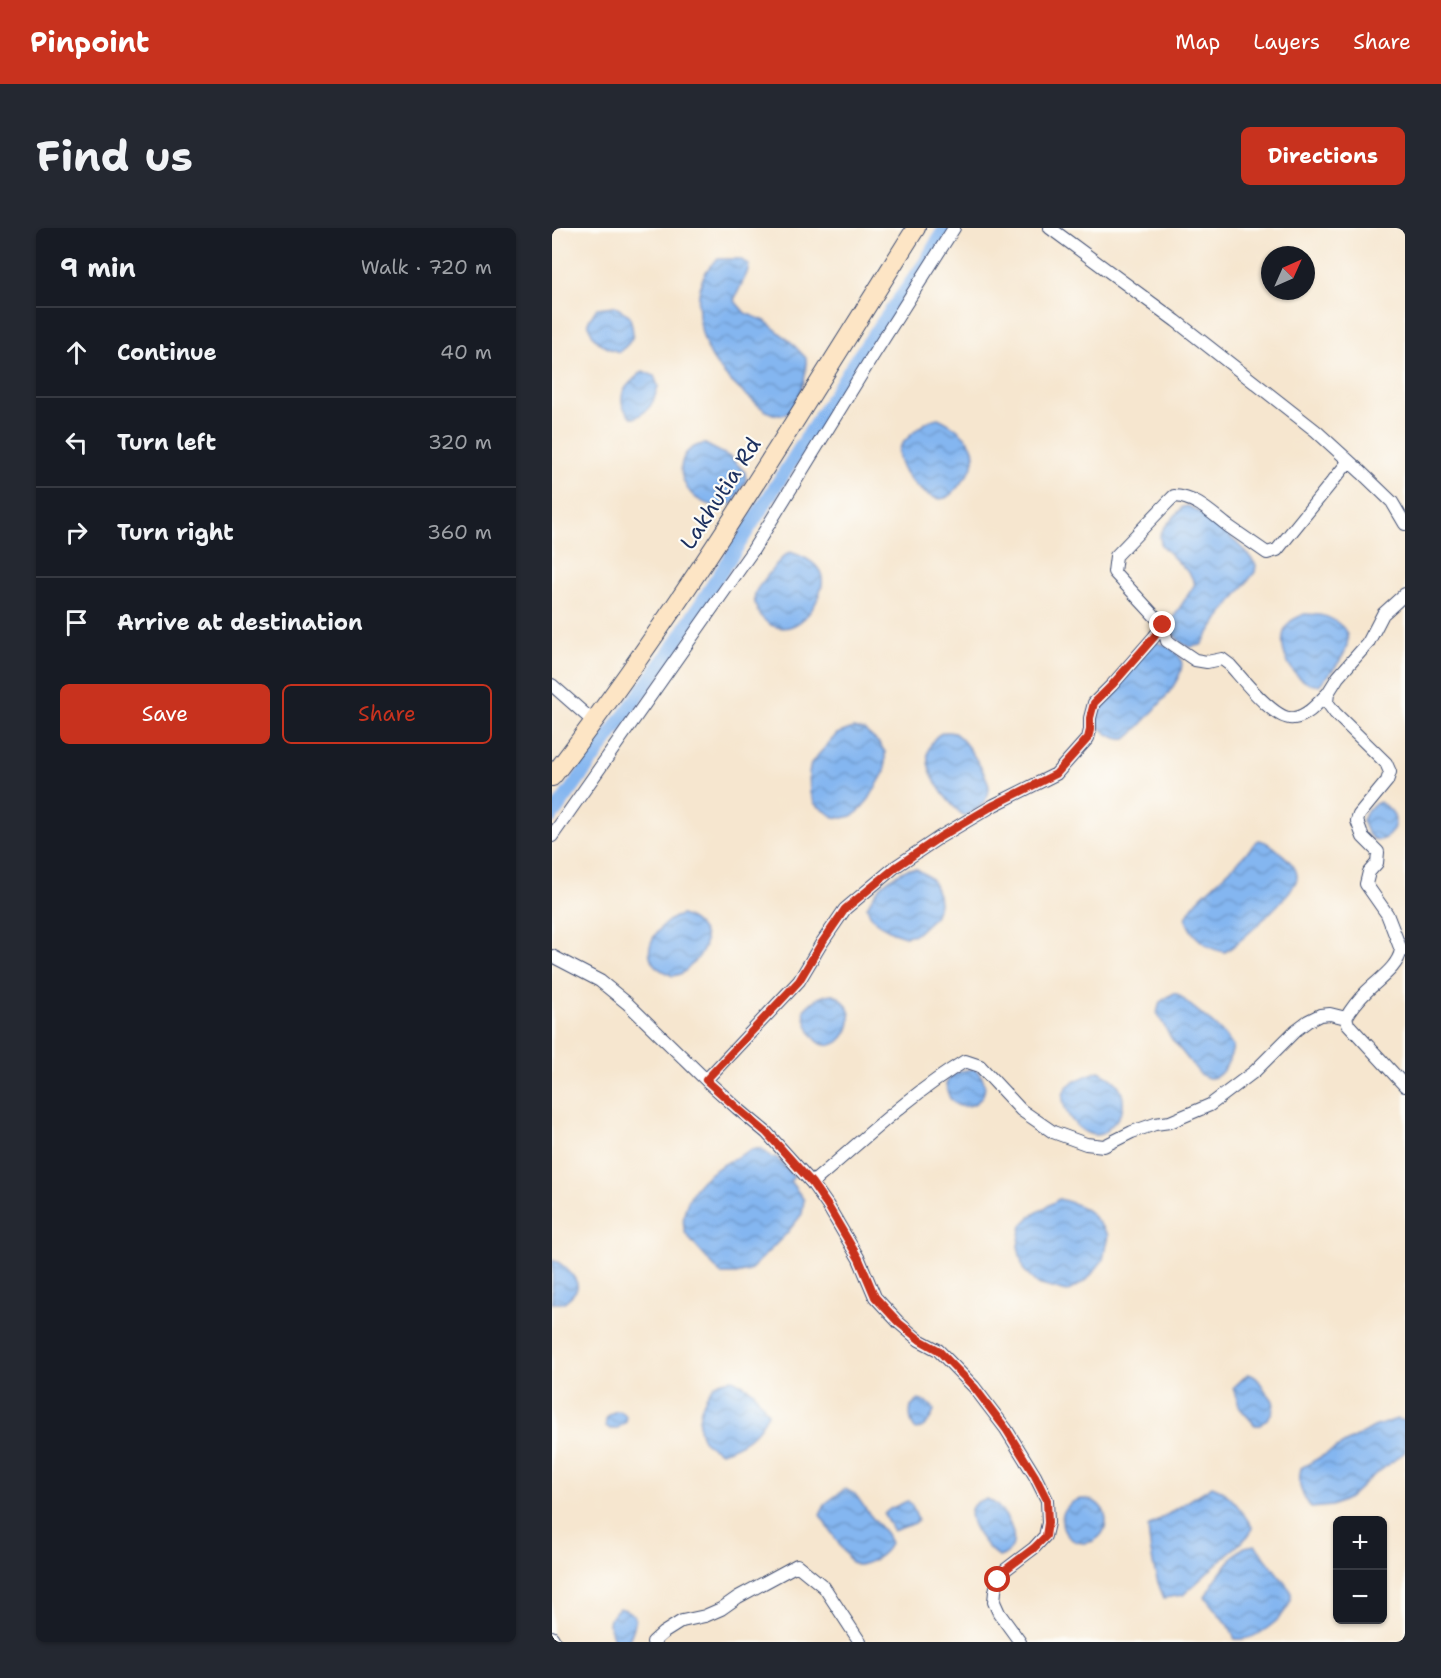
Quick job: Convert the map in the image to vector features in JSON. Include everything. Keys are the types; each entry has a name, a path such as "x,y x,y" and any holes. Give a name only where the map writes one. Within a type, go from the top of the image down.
{"street":[{"name":"Lakhutia Rd","path":"552,777 594,722 686,591 916,228"},
{"path":"552,836 753,550 954,228"},
{"path":"1050,228 1176,321 1316,431 1392,502 1405,524"},
{"path":"1349,461 1277,550 1268,553 1198,502 1185,496 1174,496 1116,556 1114,572 1163,625 1167,641 1194,660 1207,662 1222,659 1273,710 1287,718 1294,719 1309,711 1328,693 1338,677 1368,643 1383,614 1405,594"},
{"path":"706,1080 799,981 845,909 896,867 940,837 994,805 1056,774 1088,738 1094,703 1163,625"},
{"path":"552,686 594,722"},
{"path":"1328,693 1327,702 1335,713 1386,762 1390,772 1387,781 1359,815 1357,821 1363,837 1378,852 1377,862 1369,872 1366,884 1387,914 1401,950 1393,967 1351,1008 1346,1018 1348,1024 1405,1086"},
{"path":"552,956 600,981 627,1003 706,1080 767,1133 812,1183 828,1206 859,1259 875,1297 899,1323 920,1340 938,1350 974,1387 1006,1429 1047,1500 1046,1536 1005,1570 998,1580 995,1591 994,1602 999,1613 1020,1642"},
{"path":"812,1183 911,1098 965,1061 980,1066 1021,1110 1053,1132 1086,1144 1104,1146 1132,1132 1155,1124 1170,1122 1210,1105 1256,1071 1308,1020 1330,1014 1346,1018"},
{"path":"653,1642 682,1621 705,1616 721,1609 797,1565 824,1587 860,1642"},
{"path":"552,1637 555,1642"}],"water":[{"path":"718,259 740,259 749,265 734,300 745,313 765,321 791,342 806,358 802,388 786,414 775,415 768,412 740,390 719,368 706,345 698,304 703,278"},
{"path":"614,306 629,315 633,332 629,343 619,352 598,342 588,322 597,308"},
{"path":"643,371 654,376 658,386 650,405 634,418 624,408 622,396 626,387"},
{"path":"938,418 965,436 972,447 974,456 967,476 945,498 937,498 921,490 906,474 899,457 901,445 917,429 930,420"},
{"path":"705,444 730,457 745,472 746,480 734,503 717,506 702,502 691,493 684,482 681,469 684,458 691,449"},
{"path":"1188,506 1225,533 1256,565 1255,572 1201,645 1190,647 1177,638 1170,623 1195,584 1190,574 1161,545 1160,535 1183,507"},
{"path":"790,552 808,559 817,567 822,578 822,585 816,602 805,618 789,627 780,628 765,621 758,612 754,596 775,565"},
{"path":"1304,614 1331,619 1345,631 1348,639 1338,664 1319,685 1300,678 1287,661 1284,650 1285,629 1291,621"},
{"path":"1154,642 1170,648 1180,657 1181,668 1178,678 1164,699 1132,734 1126,739 1114,738 1096,722 1095,715 1098,707 1111,687"},
{"path":"853,728 864,730 879,743 885,752 885,771 869,799 858,812 843,818 834,817 815,804 810,793 811,763 837,734"},
{"path":"945,732 954,733 964,743 976,759 988,784 988,795 983,803 964,816 936,783 928,763 931,744 937,736"},
{"path":"1380,802 1391,811 1395,823 1389,835 1378,840 1372,838 1367,832 1363,821 1367,811"},
{"path":"1258,840 1271,845 1287,859 1294,868 1297,878 1287,895 1266,917 1225,952 1219,951 1206,945 1191,931 1186,919 1188,913"},
{"path":"908,869 917,869 932,880 939,904 934,917 916,934 905,936 880,925 871,916 867,907 883,884"},
{"path":"681,915 692,920 701,929 705,946 686,970 673,976 662,971 653,963 650,948 656,933 674,917"},
{"path":"1174,993 1215,1025 1233,1047 1226,1065 1213,1078 1200,1074 1171,1038 1157,1013 1160,1002"},
{"path":"833,994 844,1002 850,1023 846,1033 839,1041 831,1045 822,1044 809,1030 804,1010 817,999"},
{"path":"975,1069 985,1087 983,1095 971,1105 956,1104 949,1097 946,1084 958,1072"},
{"path":"1099,1071 1119,1086 1123,1095 1123,1108 1112,1125 1102,1133 1093,1135 1078,1126 1066,1110 1063,1101 1064,1092 1069,1085"},
{"path":"753,1149 762,1149 772,1158 776,1157 794,1177 790,1181 804,1200 802,1214 787,1233 749,1271 721,1274 685,1232 685,1210 691,1194 705,1177"},
{"path":"1059,1199 1076,1204 1088,1211 1108,1235 1103,1260 1087,1280 1067,1292 1037,1284 1023,1269 1018,1246 1022,1225 1031,1216"},
{"path":"553,1260 569,1272 577,1285 575,1292 563,1303 552,1303"},
{"path":"1248,1374 1258,1380 1274,1405 1268,1418 1260,1425 1255,1425 1240,1408 1233,1388"},
{"path":"733,1379 753,1391 768,1413 760,1427 749,1438 721,1452 706,1443 701,1435 700,1412 706,1397 715,1385 721,1381"},
{"path":"918,1400 928,1403 934,1410 928,1423 916,1430 912,1423 910,1410"},
{"path":"616,1411 624,1414 626,1422 616,1429 610,1429 606,1426 606,1419"},
{"path":"1397,1419 1405,1421 1405,1452 1349,1498 1332,1506 1311,1508 1301,1489 1299,1480 1301,1468 1374,1427"},
{"path":"1212,1486 1230,1497 1240,1509 1252,1527 1250,1534 1183,1595 1164,1598 1153,1564 1148,1527"},
{"path":"845,1489 855,1494 886,1534 890,1543 881,1555 861,1565 850,1561 820,1515 826,1503"},
{"path":"987,1499 994,1503 1007,1518 1013,1537 1008,1552 999,1557 979,1535 971,1517 971,1509 976,1503"},
{"path":"1084,1499 1100,1505 1106,1521 1100,1537 1084,1543 1068,1537 1062,1521 1068,1505"},
{"path":"907,1501 911,1504 918,1520 893,1531 884,1514"},
{"path":"1255,1545 1291,1591 1291,1600 1282,1615 1268,1628 1251,1637 1235,1639 1229,1627 1205,1597 1217,1577 1240,1550"},
{"path":"619,1608 632,1613 634,1617 635,1626 628,1642 615,1642 609,1627 611,1616"}],"waterway":[{"path":"552,816 674,646 858,357 925,263 945,228"}],"route":[{"path":"998,1580 1005,1570 1046,1536 1047,1500 1035,1476 1006,1429 974,1387 938,1350 920,1340 899,1323 875,1297 859,1259 812,1183 767,1133 706,1080 799,981 845,909 896,867 940,837 994,805 1056,774 1088,738 1094,703 1163,625"}]}
